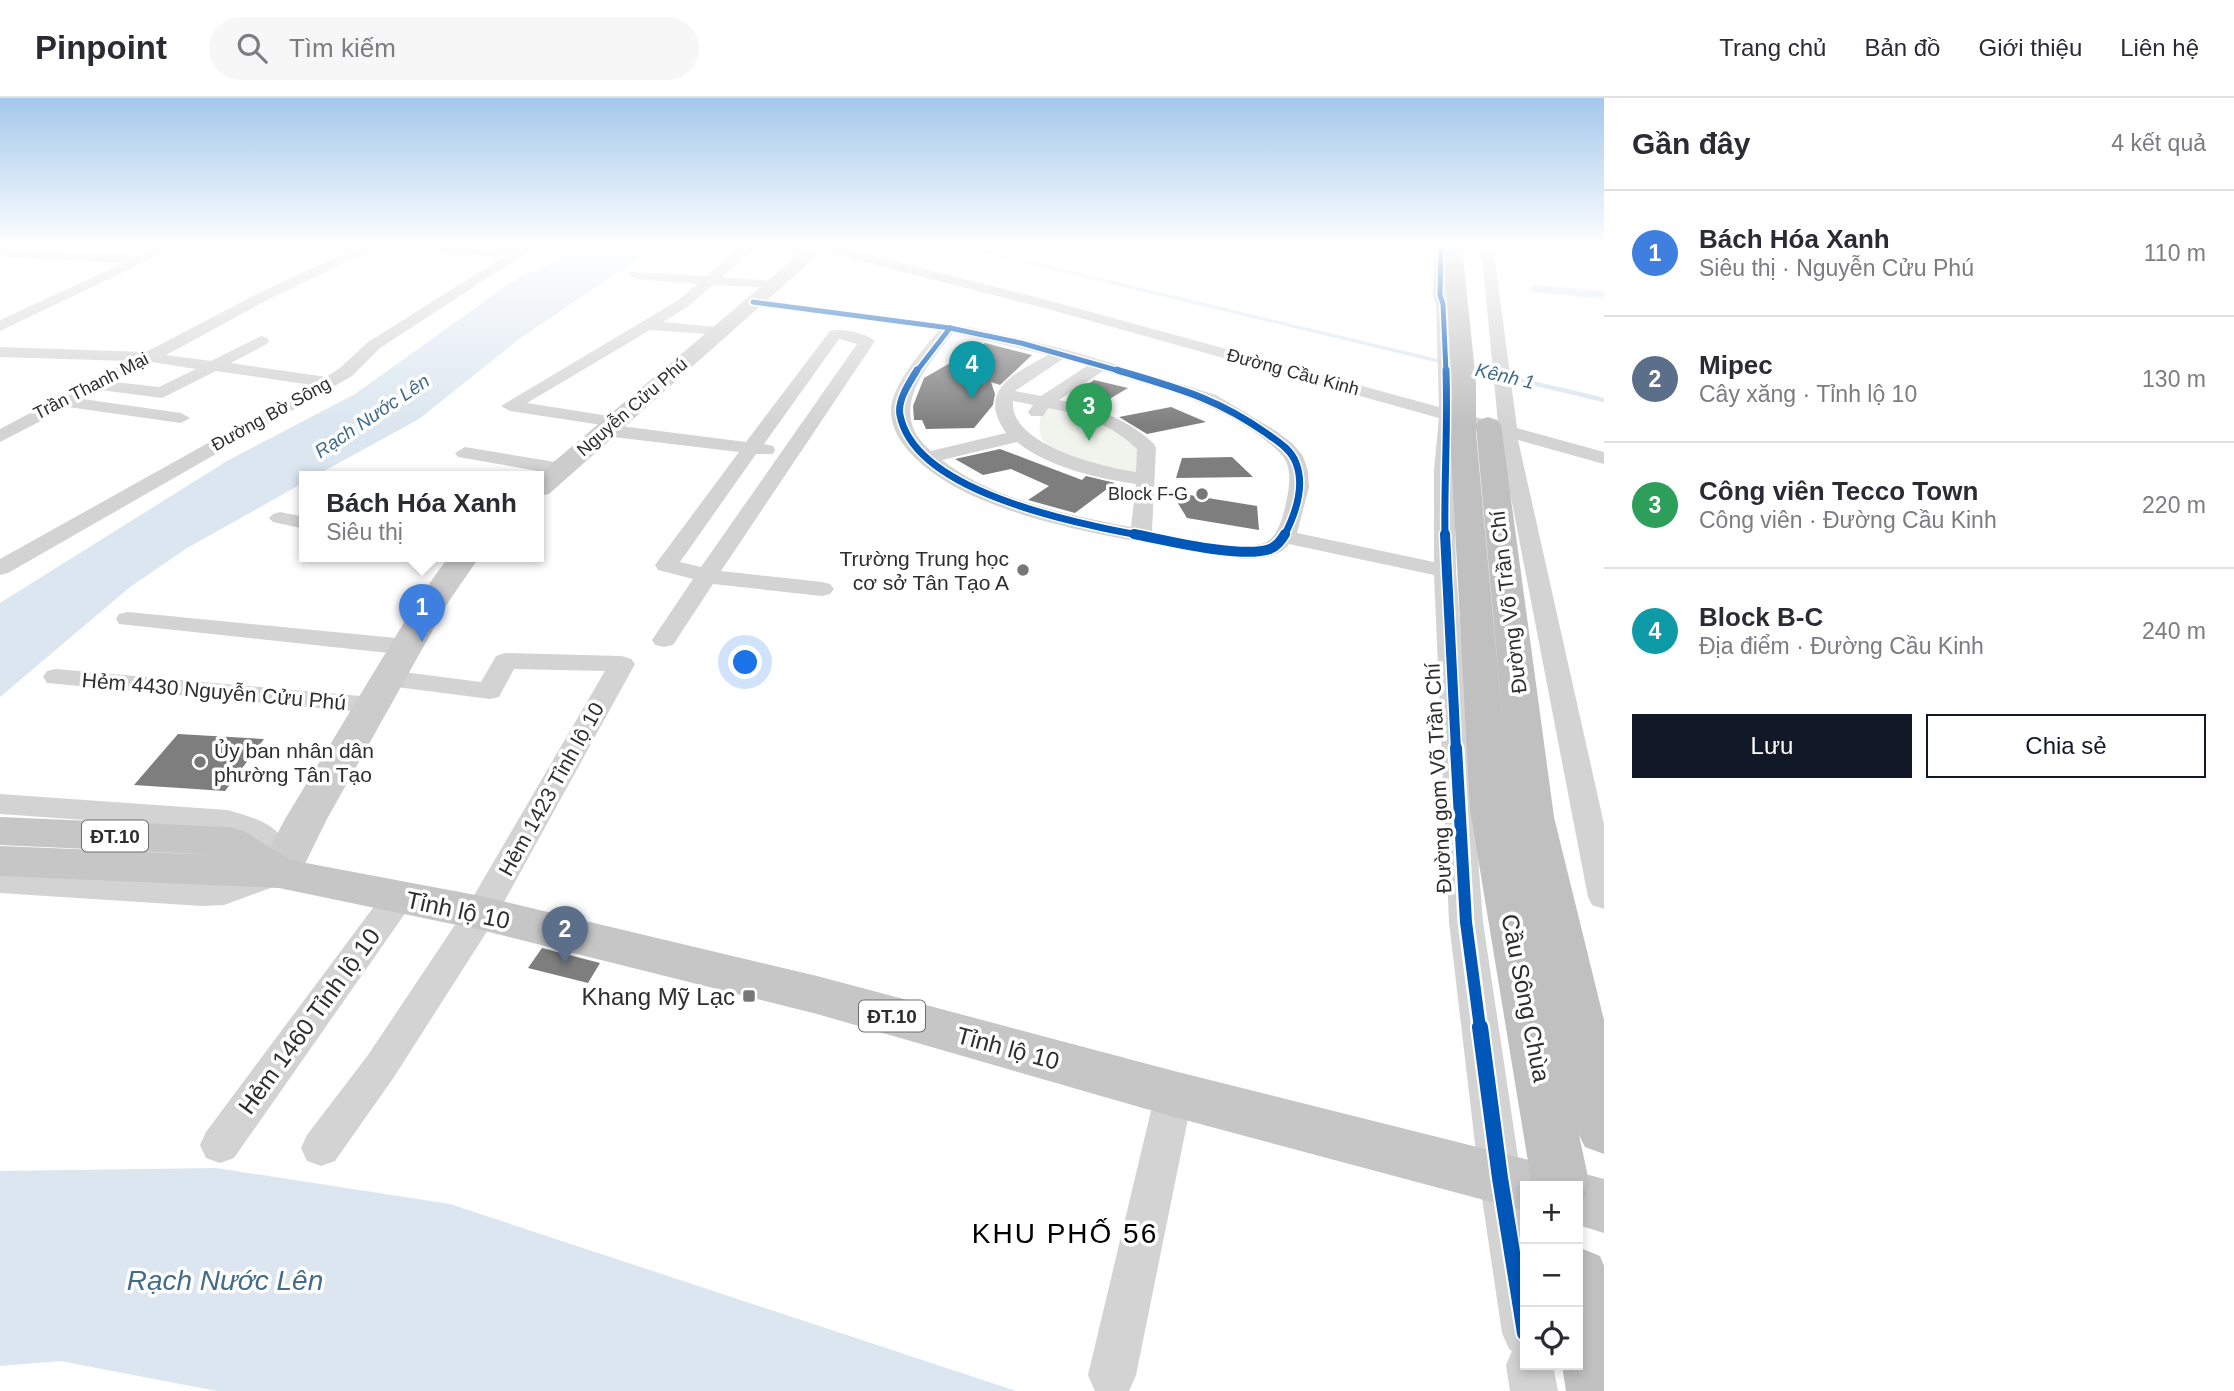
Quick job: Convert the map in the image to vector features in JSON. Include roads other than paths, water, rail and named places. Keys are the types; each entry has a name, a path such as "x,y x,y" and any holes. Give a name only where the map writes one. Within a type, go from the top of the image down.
{"highway":[{"name":"Đường Võ Trần Chí","path":"1463,305 1474,369"},
{"name":"Đường Võ Trần Chí","path":"1474,305 1477,423 1512,813"},
{"name":"Cầu Sông Chùa","path":"1512,813 1604,1130"},
{"name":"Cầu Sông Chùa","path":"1512,813 1560,1181"},
{"path":"1583,1304 1599,1391"}],"main road":[{"name":"Nguyễn Cửu Phú","path":"544,484 749,305"},
{"path":"279,873 380,692 460,562"},
{"name":"ĐT.10","path":"0,831 226,855"},
{"name":"Tỉnh lộ 10","path":"226,855 279,873 481,913 817,995 1174,1094 1515,1182"},
{"name":"ĐT.10","path":"2,879 226,855"},
{"path":"1583,1200 1604,1206"}],"street":[{"path":"0,326 47,305"},
{"name":"Trần Thanh Mại","path":"0,436 246,305"},
{"name":"Đường Bờ Sông","path":"0,568 346,372 374,345 437,305"},
{"path":"680,305 509,406 610,426 788,452"},
{"path":"779,305 950,327 1062,353 1209,398 1244,418 1281,444 1293,456 1299,485 1298,501 1285,537 1276,548 1263,552 1242,552 1141,536 1037,513 960,481 925,458 910,440 900,412 905,393 950,327"},
{"name":"Đường Cầu Kinh","path":"1050,305 1604,458"},
{"name":"Đường gom Võ Trần Chí","path":"1444,305 1474,369"},
{"name":"Đường gom Võ Trần Chí","path":"1481,305 1474,369 1477,423 1592,788 1604,897"},
{"path":"649,325 717,332"},
{"path":"664,640 707,576 788,452 867,341 835,334 666,565 707,576 822,589"},
{"path":"95,384 162,393 261,341"},
{"path":"0,352 148,357 329,382"},
{"path":"1062,353 1012,386 1005,394 1003,412 1021,435 1046,452 1090,470 1146,480"},
{"path":"818,358 853,362"},
{"path":"1046,452 1035,439 1034,422 1038,408 1043,402 1101,365"},
{"path":"791,393 827,398"},
{"path":"1005,394 1092,415 1139,439 1147,448 1141,536"},
{"path":"63,401 181,418"},
{"name":"Đường gom Võ Trần Chí","path":"1477,423 1444,470 1445,570 1466,922 1515,1182 1523,1307"},
{"path":"925,458 1021,435"},
{"path":"464,453 561,469"},
{"path":"718,493 757,500"},
{"path":"280,518 299,522"},
{"path":"1285,537 1445,570"},
{"path":"128,619 407,647"},
{"name":"Hẻm 4430 Nguyễn Cửu Phú","path":"56,677 380,692 490,691 505,661 622,664"},
{"name":"Hẻm 1423 Tỉnh lộ 10","path":"321,1149 381,1066 481,913 622,664"},
{"path":"0,804 227,821 252,828 267,837 277,851 279,873 224,893 202,894 2,879"},
{"name":"Hẻm 1460 Tỉnh lộ 10","path":"220,1145 398,897"},
{"path":"1112,1375 1174,1094"},
{"path":"1531,1370 1534,1391"}],"water":[{"name":"Rạch Nước Lên","path":"479,305 569,305 519,339 419,419 324,471 299,471 299,485 187,548 130,587 0,697 0,603 227,461 355,394"},
{"name":"Rạch Nước Lên","path":"216,1168 450,1204 1016,1391 217,1391 60,1361 0,1366 0,1171"}],"waterway":[{"name":"Kênh 1","path":"1207,305 1447,363"},
{"name":"Kênh 1","path":"1468,368 1485,372"},
{"name":"Kênh 1","path":"1478,370 1604,400"}],"place":[{"name":"Block B-C","path":"972,399"},
{"name":"Công viên Tecco Town","path":"1089,441"},
{"name":"Block F-G","path":"1202,494"},
{"name":"Trường Trung học cơ sở Tân Tạo A","path":"1023,570"},
{"name":"Bách Hóa Xanh","path":"422,642"},
{"name":"Ủy ban nhân dân phường Tân Tạo","path":"200,762"},
{"name":"Mipec","path":"565,964"},
{"name":"Khang Mỹ Lạc","path":"749,996"}],"district":[{"name":"KHU PHỐ 56","path":"1065,1233"}]}
